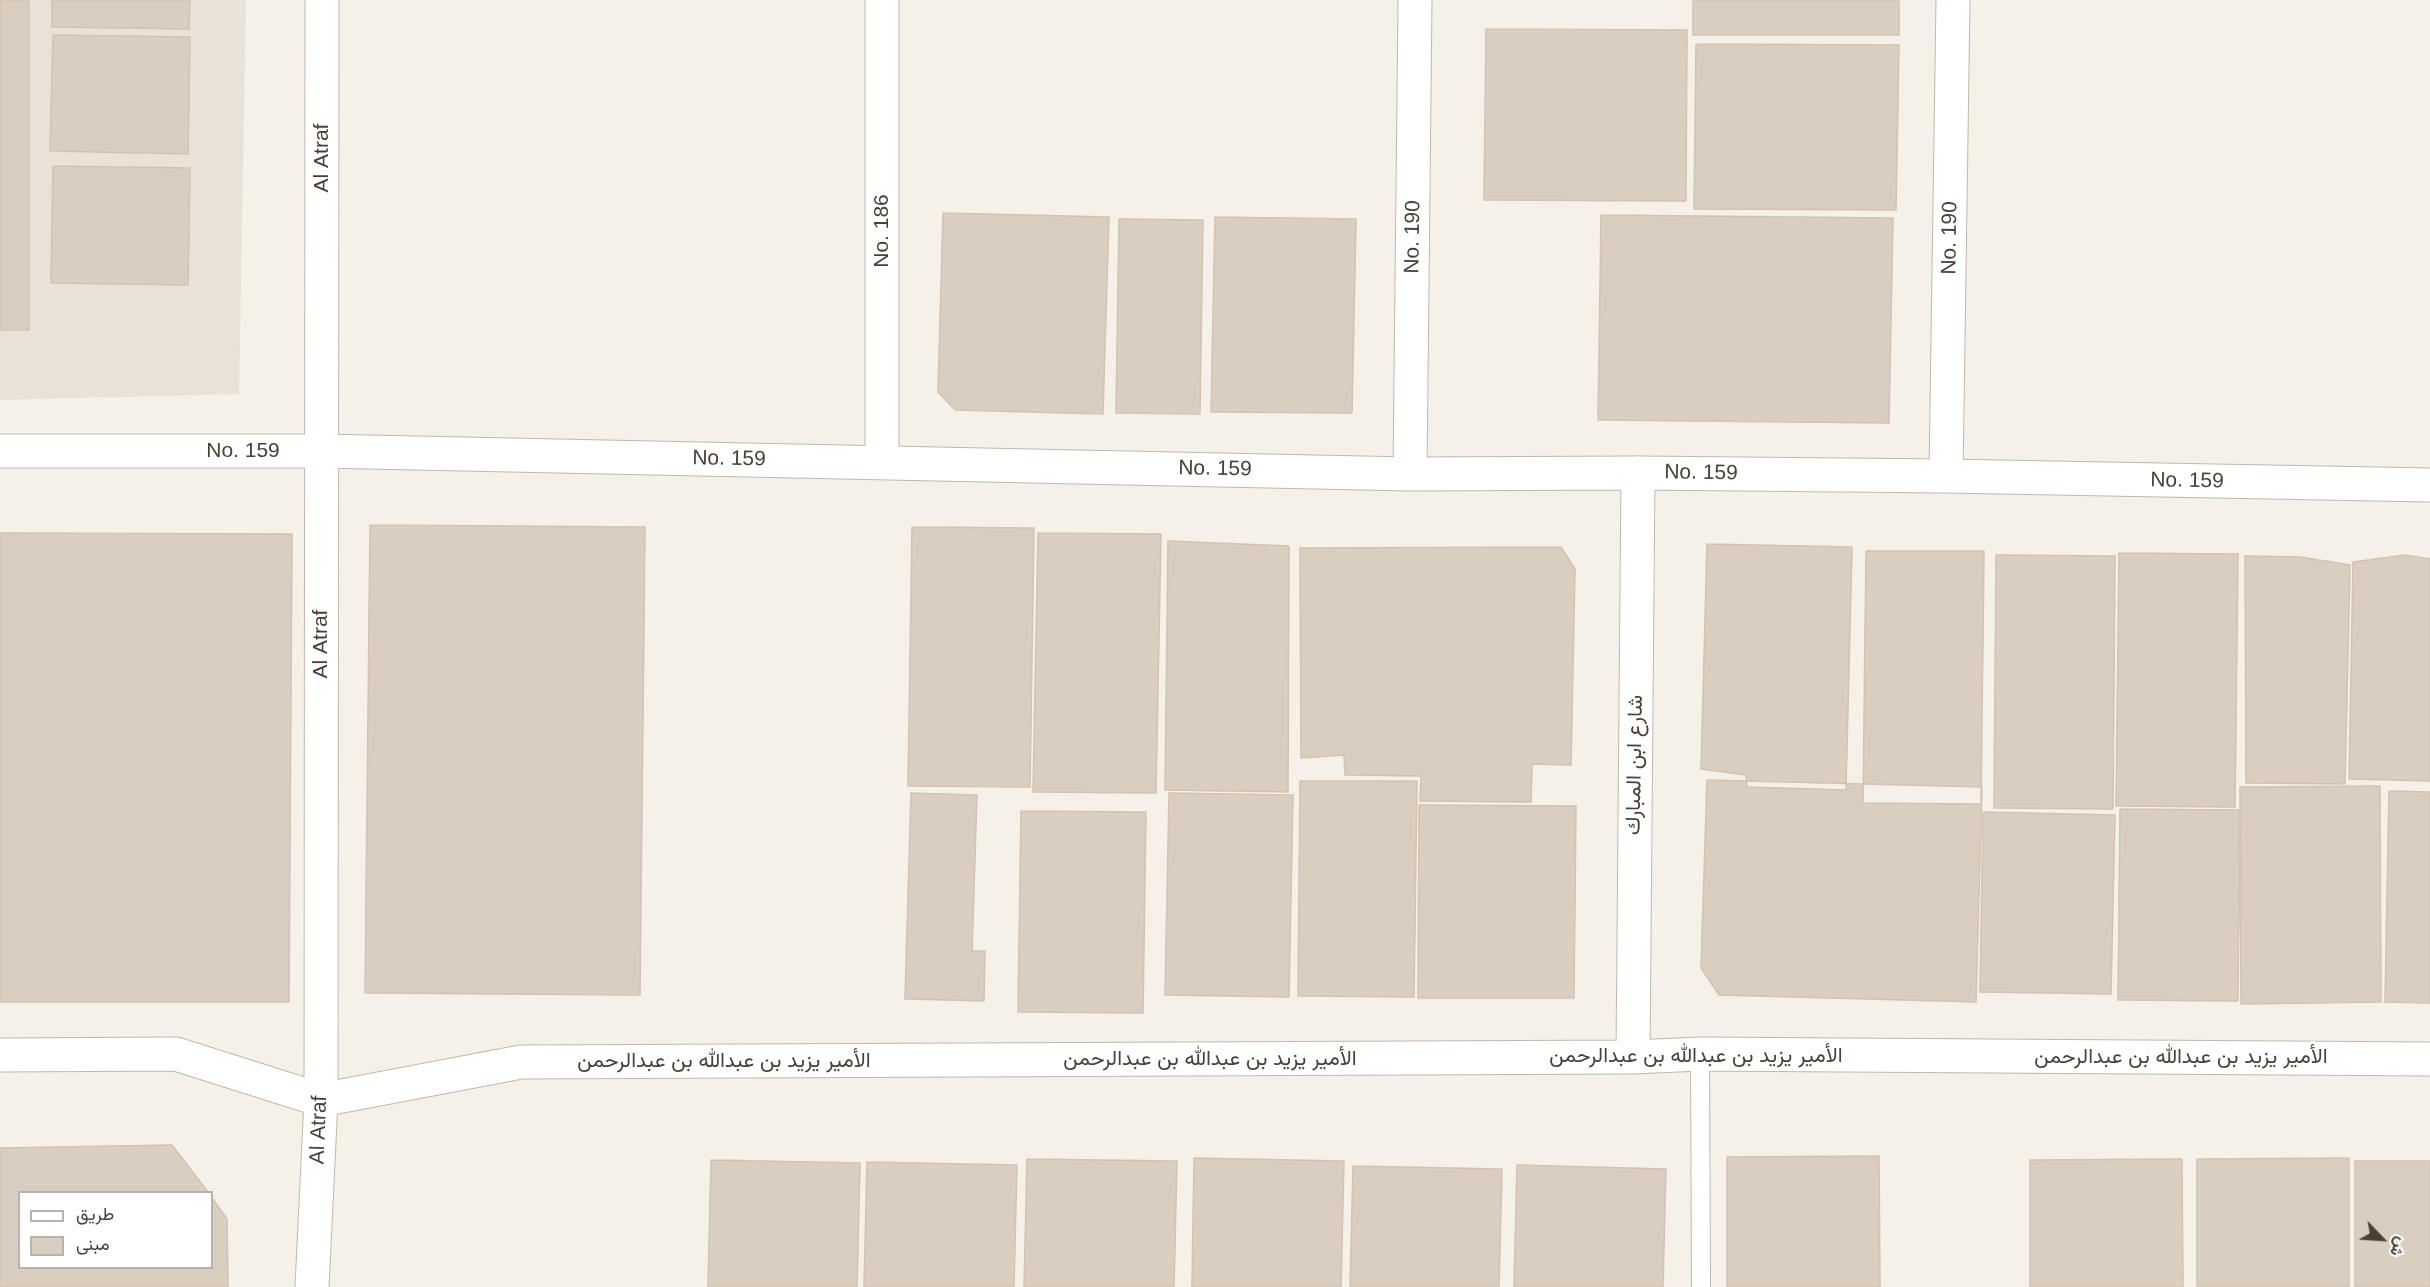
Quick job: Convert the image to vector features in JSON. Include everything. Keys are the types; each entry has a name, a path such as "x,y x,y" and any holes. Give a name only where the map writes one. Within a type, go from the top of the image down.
{"street":[{"name":"Al Atraf","path":"312,1287 321,1100 322,0"},
{"name":"No. 186","path":"882,0 882,462"},
{"name":"No. 190","path":"1410,474 1415,0"},
{"name":"No. 190","path":"1946,476 1953,0"},
{"name":"No. 159","path":"0,451 321,451 1410,474 1638,473 1946,476 2430,485"},
{"name":"شارع ابن المبارك","path":"1633,1057 1638,473"},
{"name":"الأمير يزيد بن عبدالله بن عبدالرحمن","path":"0,1055 176,1054 321,1100 521,1062 1633,1057 1700,1054 2430,1059"}],"lane":[{"path":"1700,1054 1701,1287"}],"shaded area":[{"path":"0,0 246,0 239,394 0,400"}],"building":[{"path":"0,0 29,0 29,330 0,330"},
{"path":"52,0 190,0 189,29 52,27"},
{"path":"1693,0 1899,0 1899,35 1693,35"},
{"path":"1486,29 1687,30 1686,201 1484,200"},
{"path":"53,35 190,37 188,154 50,151"},
{"path":"1696,44 1899,45 1896,210 1694,209"},
{"path":"53,166 190,168 188,285 51,283"},
{"path":"943,213 1109,217 1103,414 955,410 938,392"},
{"path":"1601,215 1893,218 1889,423 1598,420"},
{"path":"1215,217 1356,219 1352,413 1211,412"},
{"path":"1119,219 1203,220 1200,414 1116,413"},
{"path":"370,525 645,527 640,995 365,993"},
{"path":"912,527 1034,528 1030,787 908,786"},
{"path":"0,533 292,534 289,1002 0,1002"},
{"path":"1038,533 1161,534 1156,793 1033,792"},
{"path":"1168,541 1289,546 1288,792 1165,790"},
{"path":"1707,544 1852,547 1846,790 1747,787 1746,775 1701,769"},
{"path":"1561,547 1575,569 1571,765 1532,764 1531,802 1420,801 1421,776 1345,775 1344,755 1301,758 1300,548"},
{"path":"1866,551 1984,551 1981,804 1863,803"},
{"path":"2119,553 2238,554 2235,807 2116,806"},
{"path":"1996,555 2115,556 2113,809 1994,808"},
{"path":"2405,555 2430,559 2430,781 2349,779 2353,562"},
{"path":"2245,556 2300,557 2350,565 2345,784 2246,783"},
{"path":"1707,780 1982,787 1976,1002 1719,995 1701,968"},
{"path":"1300,781 1417,781 1414,997 1298,996"},
{"path":"2380,786 2381,1002 2241,1004 2240,787"},
{"path":"2389,791 2430,792 2430,1003 2385,1002"},
{"path":"911,793 977,795 972,951 985,951 984,1001 905,999"},
{"path":"1169,793 1293,795 1289,997 1165,995"},
{"path":"1419,805 1576,806 1574,998 1418,998"},
{"path":"2120,809 2240,810 2238,1001 2118,1000"},
{"path":"1021,811 1146,812 1143,1013 1018,1012"},
{"path":"1983,812 2115,815 2111,994 1980,992"},
{"path":"172,1145 207,1191 18,1191 18,1269 213,1269 213,1199 227,1219 228,1287 0,1287 0,1148"},
{"path":"1879,1156 1880,1287 1727,1287 1727,1157"},
{"path":"1194,1158 1344,1161 1341,1287 1192,1287"},
{"path":"2349,1158 2349,1287 2197,1287 2197,1159"},
{"path":"1027,1159 1177,1161 1174,1287 1024,1287"},
{"path":"2182,1159 2183,1287 2030,1287 2030,1160"},
{"path":"711,1160 860,1163 857,1287 708,1287"},
{"path":"2355,1161 2430,1161 2430,1287 2355,1287"},
{"path":"867,1162 1017,1165 1014,1287 864,1287"},
{"path":"1517,1165 1666,1169 1663,1287 1514,1287"},
{"path":"1353,1166 1502,1169 1499,1287 1350,1287"}]}
